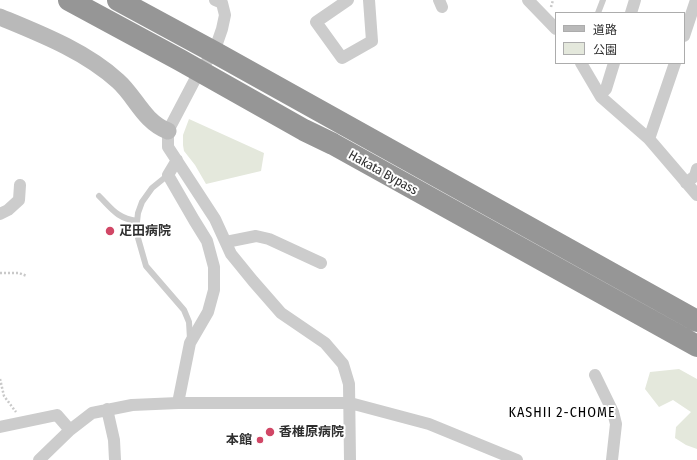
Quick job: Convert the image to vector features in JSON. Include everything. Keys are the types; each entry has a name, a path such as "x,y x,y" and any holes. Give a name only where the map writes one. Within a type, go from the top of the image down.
{"highway":[{"name":"Hakata Bypass","path":"69,0 697,346"},
{"name":"Hakata Bypass","path":"118,0 697,321"}],"street":[{"path":"215,0 222,3 225,15 222,29 214,52 199,72 168,131 168,147 215,219 231,254 281,312 325,343 343,364 349,384 350,460"},
{"path":"348,0 316,22 342,58 372,41 369,0"},
{"path":"528,0 555,28"},
{"path":"631,12 635,0"},
{"path":"685,33 696,0"},
{"path":"0,17 82,55 119,82 140,109 157,127 168,131"},
{"path":"582,64 600,95 649,139 697,195"},
{"path":"600,95 606,89 614,64"},
{"path":"649,139 675,64"},
{"path":"177,160 168,175 208,241 214,267 214,290 208,312 190,343 178,403"},
{"path":"686,183 695,176 697,169"},
{"path":"0,214 8,210 19,200 20,185"},
{"path":"226,242 256,236 269,239 321,263"},
{"path":"595,375 613,412 616,424 612,460"},
{"path":"39,460 70,430 92,413 107,409 132,405 178,403 350,403 429,424 517,460"},
{"path":"107,409 114,440 114,460"},
{"path":"0,427 57,415 70,430"}],"lane":[{"path":"598,12 603,0"},
{"path":"168,175 152,188 142,202 138,214 136,231 146,266 184,310 189,322 190,343"},
{"path":"99,196 118,215 125,219 138,221"}],"path":[{"path":"0,273 19,273 27,276"},
{"path":"0,379 4,396 25,421"}],"green space":[{"path":"189,119 264,153 261,171 206,184 195,165 184,151 183,135"},
{"path":"679,369 697,379 697,449 686,445 675,438 676,427 691,412 673,400 659,407 645,389 650,372"}],"place":[{"name":"疋田病院","path":"110,231"},
{"name":"香椎原病院","path":"270,432"},
{"name":"本館","path":"260,440"}],"district":[{"name":"KASHII 2-CHOME","path":"562,413"}]}
